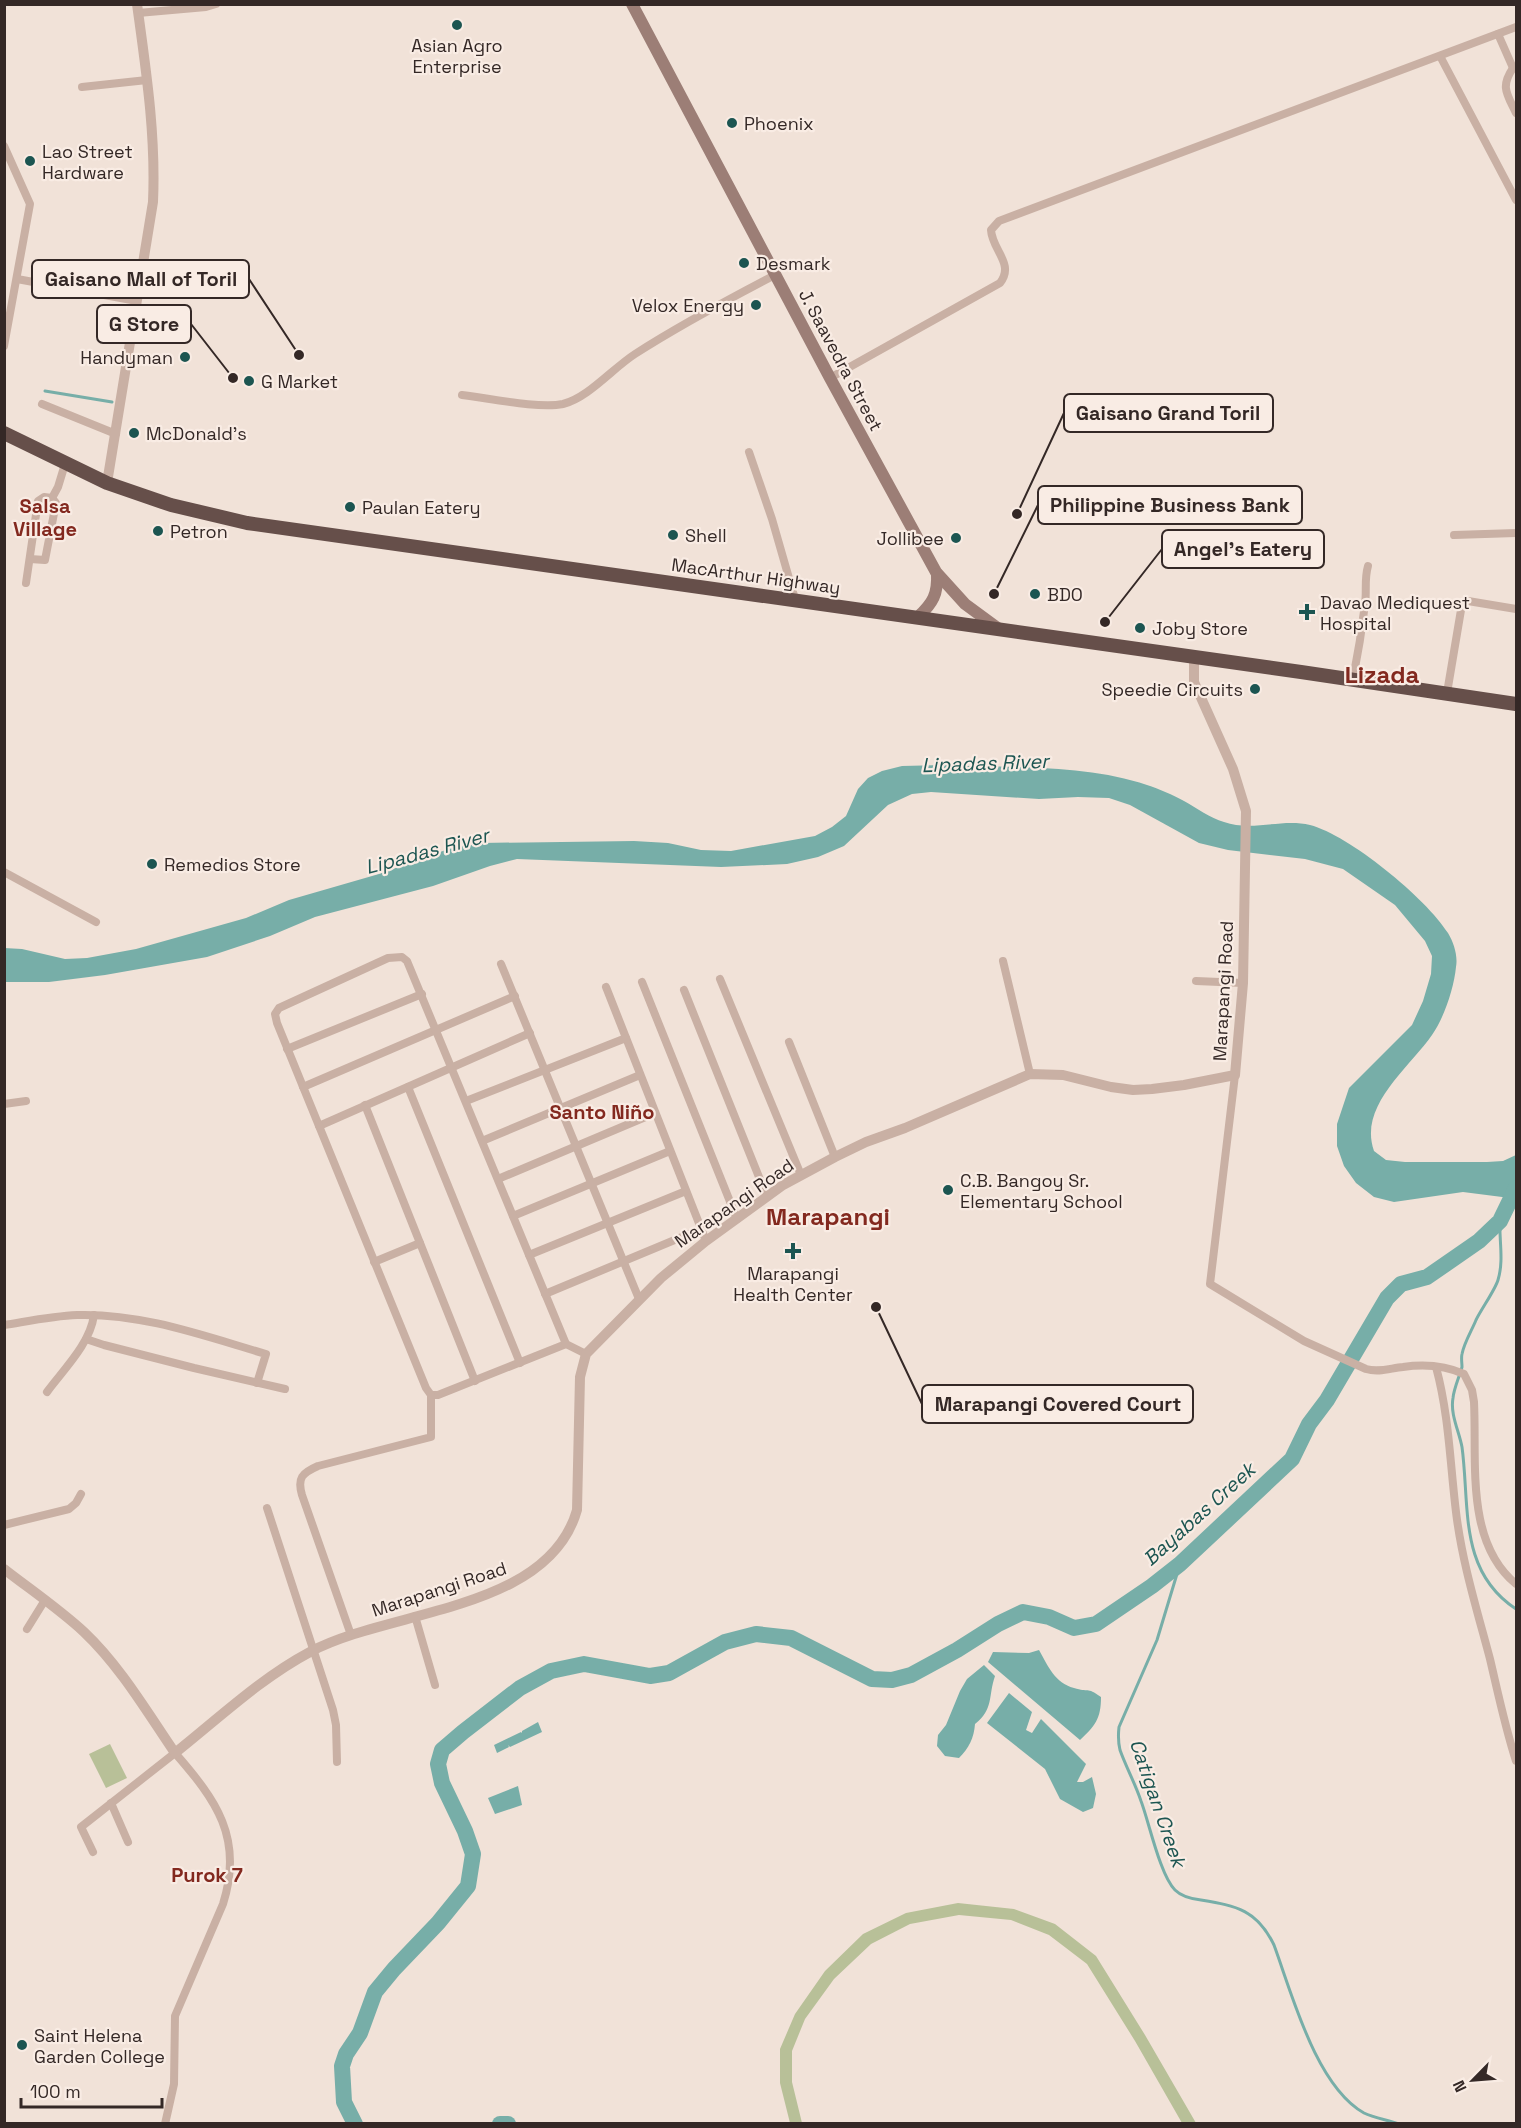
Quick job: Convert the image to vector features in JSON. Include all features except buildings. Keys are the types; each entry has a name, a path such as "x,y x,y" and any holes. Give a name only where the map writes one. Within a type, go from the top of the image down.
{"highway":[{"name":"MacArthur Highway","path":"4,433 107,483 171,505 247,523 1516,701"}],"main road":[{"name":"J. Saavedra Street","path":"633,4 775,275 936,572 964,604 999,629"},
{"path":"918,617 931,604 936,595 936,572"}],"street":[{"path":"107,483 153,202 155,155 138,9 206,8 216,4"},
{"path":"830,378 1000,283 1006,271 1005,263 992,237 991,230 999,221 1516,27"},
{"path":"1498,34 1515,68 1506,78 1504,88 1516,113"},
{"path":"1440,56 1516,200"},
{"path":"82,87 147,80"},
{"path":"4,346 30,204 5,146"},
{"path":"462,395 540,405 564,404 580,395 632,356 691,319 775,275"},
{"path":"17,279 137,301"},
{"path":"42,404 116,434"},
{"path":"749,452 772,519 795,600"},
{"path":"52,498 65,464"},
{"path":"26,583 39,501 44,497 52,498 56,503 45,560 30,559"},
{"path":"1454,535 1516,533"},
{"path":"1353,679 1364,613 1366,594 1364,580 1368,566"},
{"path":"1448,693 1464,603 1468,601 1516,609"},
{"name":"Marapangi Road","path":"175,1752 269,1679 312,1651 351,1635 483,1595 518,1581 538,1567 566,1537 577,1510 580,1377 586,1354 668,1272 706,1241 801,1175 835,1157 1030,1074 1055,1074 1133,1090 1184,1085 1235,1075 1243,983 1246,822 1243,800 1236,777 1194,682 1194,657"},
{"path":"4,872 96,922"},
{"path":"351,1635 302,1495 300,1479 318,1466 431,1437 431,1395 426,1388 287,1049 275,1019 276,1011 388,958 402,957 407,961 566,1344 586,1354"},
{"path":"1003,961 1030,1074"},
{"path":"501,964 639,1299"},
{"path":"720,979 801,1175"},
{"path":"1196,981 1243,983"},
{"path":"642,982 737,1219"},
{"path":"606,987 706,1241"},
{"path":"684,990 767,1197"},
{"path":"287,1049 422,994"},
{"path":"303,1087 515,996"},
{"path":"319,1126 530,1033"},
{"path":"466,1101 626,1038"},
{"path":"789,1042 835,1157"},
{"path":"482,1141 640,1075"},
{"path":"1235,1075 1210,1284 1288,1332 1366,1369 1376,1371 1412,1366 1436,1367 1460,1372 1469,1381 1474,1402 1477,1492 1483,1530 1491,1553 1501,1570 1516,1584"},
{"path":"408,1087 520,1363"},
{"path":"4,1104 26,1101"},
{"path":"365,1106 475,1381"},
{"path":"498,1179 655,1113"},
{"path":"513,1216 670,1151"},
{"path":"529,1255 686,1191"},
{"path":"545,1294 701,1229"},
{"path":"374,1262 420,1243"},
{"path":"4,1325 59,1317 94,1315 128,1318 174,1327 266,1354 257,1383"},
{"path":"47,1392 86,1339 94,1315"},
{"path":"86,1339 285,1389"},
{"path":"431,1395 438,1395 566,1344"},
{"path":"1436,1367 1448,1428 1456,1511 1465,1566 1503,1721 1516,1761"},
{"path":"4,1525 69,1509 81,1494"},
{"path":"267,1508 336,1725 337,1762"},
{"path":"4,1569 69,1619 96,1644 218,1809 227,1839 230,1866 229,1885 175,2016 174,2084 165,2124"},
{"path":"27,1629 45,1600"},
{"path":"415,1616 435,1685"},
{"path":"93,1852 81,1827 175,1752"},
{"path":"111,1803 128,1842"}],"green space":[{"path":"110,1744 127,1778 106,1788 89,1754"},
{"path":"958,1903 1014,1909 1055,1924 1096,1956 1196,2123 1182,2123 1087,1964 1049,1935 1011,1920 959,1915 910,1924 871,1944 834,1979 805,2019 792,2051 792,2082 802,2123 790,2123 780,2083 780,2049 795,2014 825,1971 863,1934 906,1913"}],"water":[{"path":"902,766 1047,768 1099,773 1123,778 1161,790 1224,822 1245,826 1289,823 1310,825 1345,841 1365,854 1423,903 1448,933 1456,954 1451,993 1436,1028 1388,1088 1379,1103 1373,1119 1371,1134 1374,1151 1386,1160 1405,1162 1503,1161 1516,1155 1516,1197 1463,1192 1394,1202 1374,1197 1356,1183 1344,1166 1337,1146 1337,1124 1349,1088 1412,1025 1423,1001 1431,974 1432,956 1425,941 1395,905 1343,869 1305,859 1228,850 1199,843 1130,805 1109,798 1039,799 931,792 912,794 888,805 844,846 818,857 787,864 721,867 517,859 433,886 315,917 270,936 207,957 105,975 49,982 5,982 4,948 22,949 65,959 87,958 136,949 246,918 289,900 379,874 454,847 481,843 634,841 668,843 701,850 731,851 815,836 846,816 858,789 868,778 882,771"},
{"path":"1039,1650 1053,1673 1067,1686 1090,1691 1101,1697 1100,1711 1096,1721 1080,1740 988,1662 993,1652 1029,1653"},
{"path":"984,1665 995,1676 988,1707 975,1724 972,1738 963,1754 959,1758 945,1756 937,1746 938,1735 946,1725 967,1679"},
{"path":"1009,1693 1032,1712 1026,1730 1032,1733 1041,1719 1086,1764 1077,1782 1083,1782 1092,1777 1096,1794 1093,1808 1083,1812 1060,1799 1045,1769 987,1723"},
{"path":"538,1722 542,1732 510,1747 508,1745 509,1747 497,1753 494,1745 522,1733"},
{"path":"518,1786 522,1805 495,1814 488,1798"}],"waterway":[{"path":"45,391 112,402"},
{"name":"Bayabas Creek","path":"355,2124 344,2102 342,2066 346,2054 360,2033 375,1992 438,1923 468,1886 473,1854 465,1831 442,1783 438,1764 442,1750 463,1732 520,1688 551,1671 584,1664 650,1676 669,1673 725,1642 756,1634 791,1638 872,1679 892,1680 911,1675 1023,1612 1049,1617 1074,1628 1096,1624 1180,1564 1292,1459 1309,1424 1327,1400 1387,1298 1401,1284 1427,1277 1479,1241 1500,1221 1516,1188"},
{"path":"1500,1221 1500,1273 1464,1345 1462,1367 1452,1404 1462,1447 1467,1514 1476,1557 1484,1576 1497,1594 1516,1609"},
{"name":"Catigan Creek","path":"1180,1564 1157,1640 1118,1733 1120,1750 1139,1794 1164,1873 1175,1890 1181,1894 1235,1908 1253,1917 1260,1924 1274,1945 1308,2037 1332,2082 1347,2100 1364,2113 1399,2124"},
{"name":"Bayabas Creek","path":"500,2124 508,2124"}],"place":[{"name":"Asian Agro Enterprise","path":"457,25"},
{"name":"Phoenix","path":"732,123"},
{"name":"Lao Street Hardware","path":"30,161"},
{"name":"Desmark","path":"744,263"},
{"name":"Velox Energy","path":"756,305"},
{"name":"Gaisano Mall of Toril","path":"299,355"},
{"name":"Handyman","path":"185,357"},
{"name":"G Store","path":"233,378"},
{"name":"G Market","path":"249,381"},
{"name":"McDonald's","path":"134,433"},
{"name":"Paulan Eatery","path":"350,507"},
{"name":"Gaisano Grand Toril","path":"1017,514"},
{"name":"Petron","path":"158,531"},
{"name":"Shell","path":"673,535"},
{"name":"Jollibee","path":"956,538"},
{"name":"Philippine Business Bank","path":"994,594"},
{"name":"BDO","path":"1035,594"},
{"name":"Davao Mediquest Hospital","path":"1307,612"},
{"name":"Angel's Eatery","path":"1105,622"},
{"name":"Joby Store","path":"1140,628"},
{"name":"Speedie Circuits","path":"1255,689"},
{"name":"Remedios Store","path":"152,864"},
{"name":"C.B. Bangoy Sr. Elementary School","path":"948,1190"},
{"name":"Marapangi Health Center","path":"793,1251"},
{"name":"Marapangi Covered Court","path":"876,1307"},
{"name":"Saint Helena Garden College","path":"22,2045"}],"district":[{"name":"Salsa Village","path":"45,518"},
{"name":"Lizada","path":"1382,674"},
{"name":"Santo Niño","path":"602,1112"},
{"name":"Marapangi","path":"828,1216"},
{"name":"Purok 7","path":"207,1875"}],"water label":[{"name":"Lipadas River","path":"985,763"},
{"name":"Lipadas River","path":"427,851"}]}
